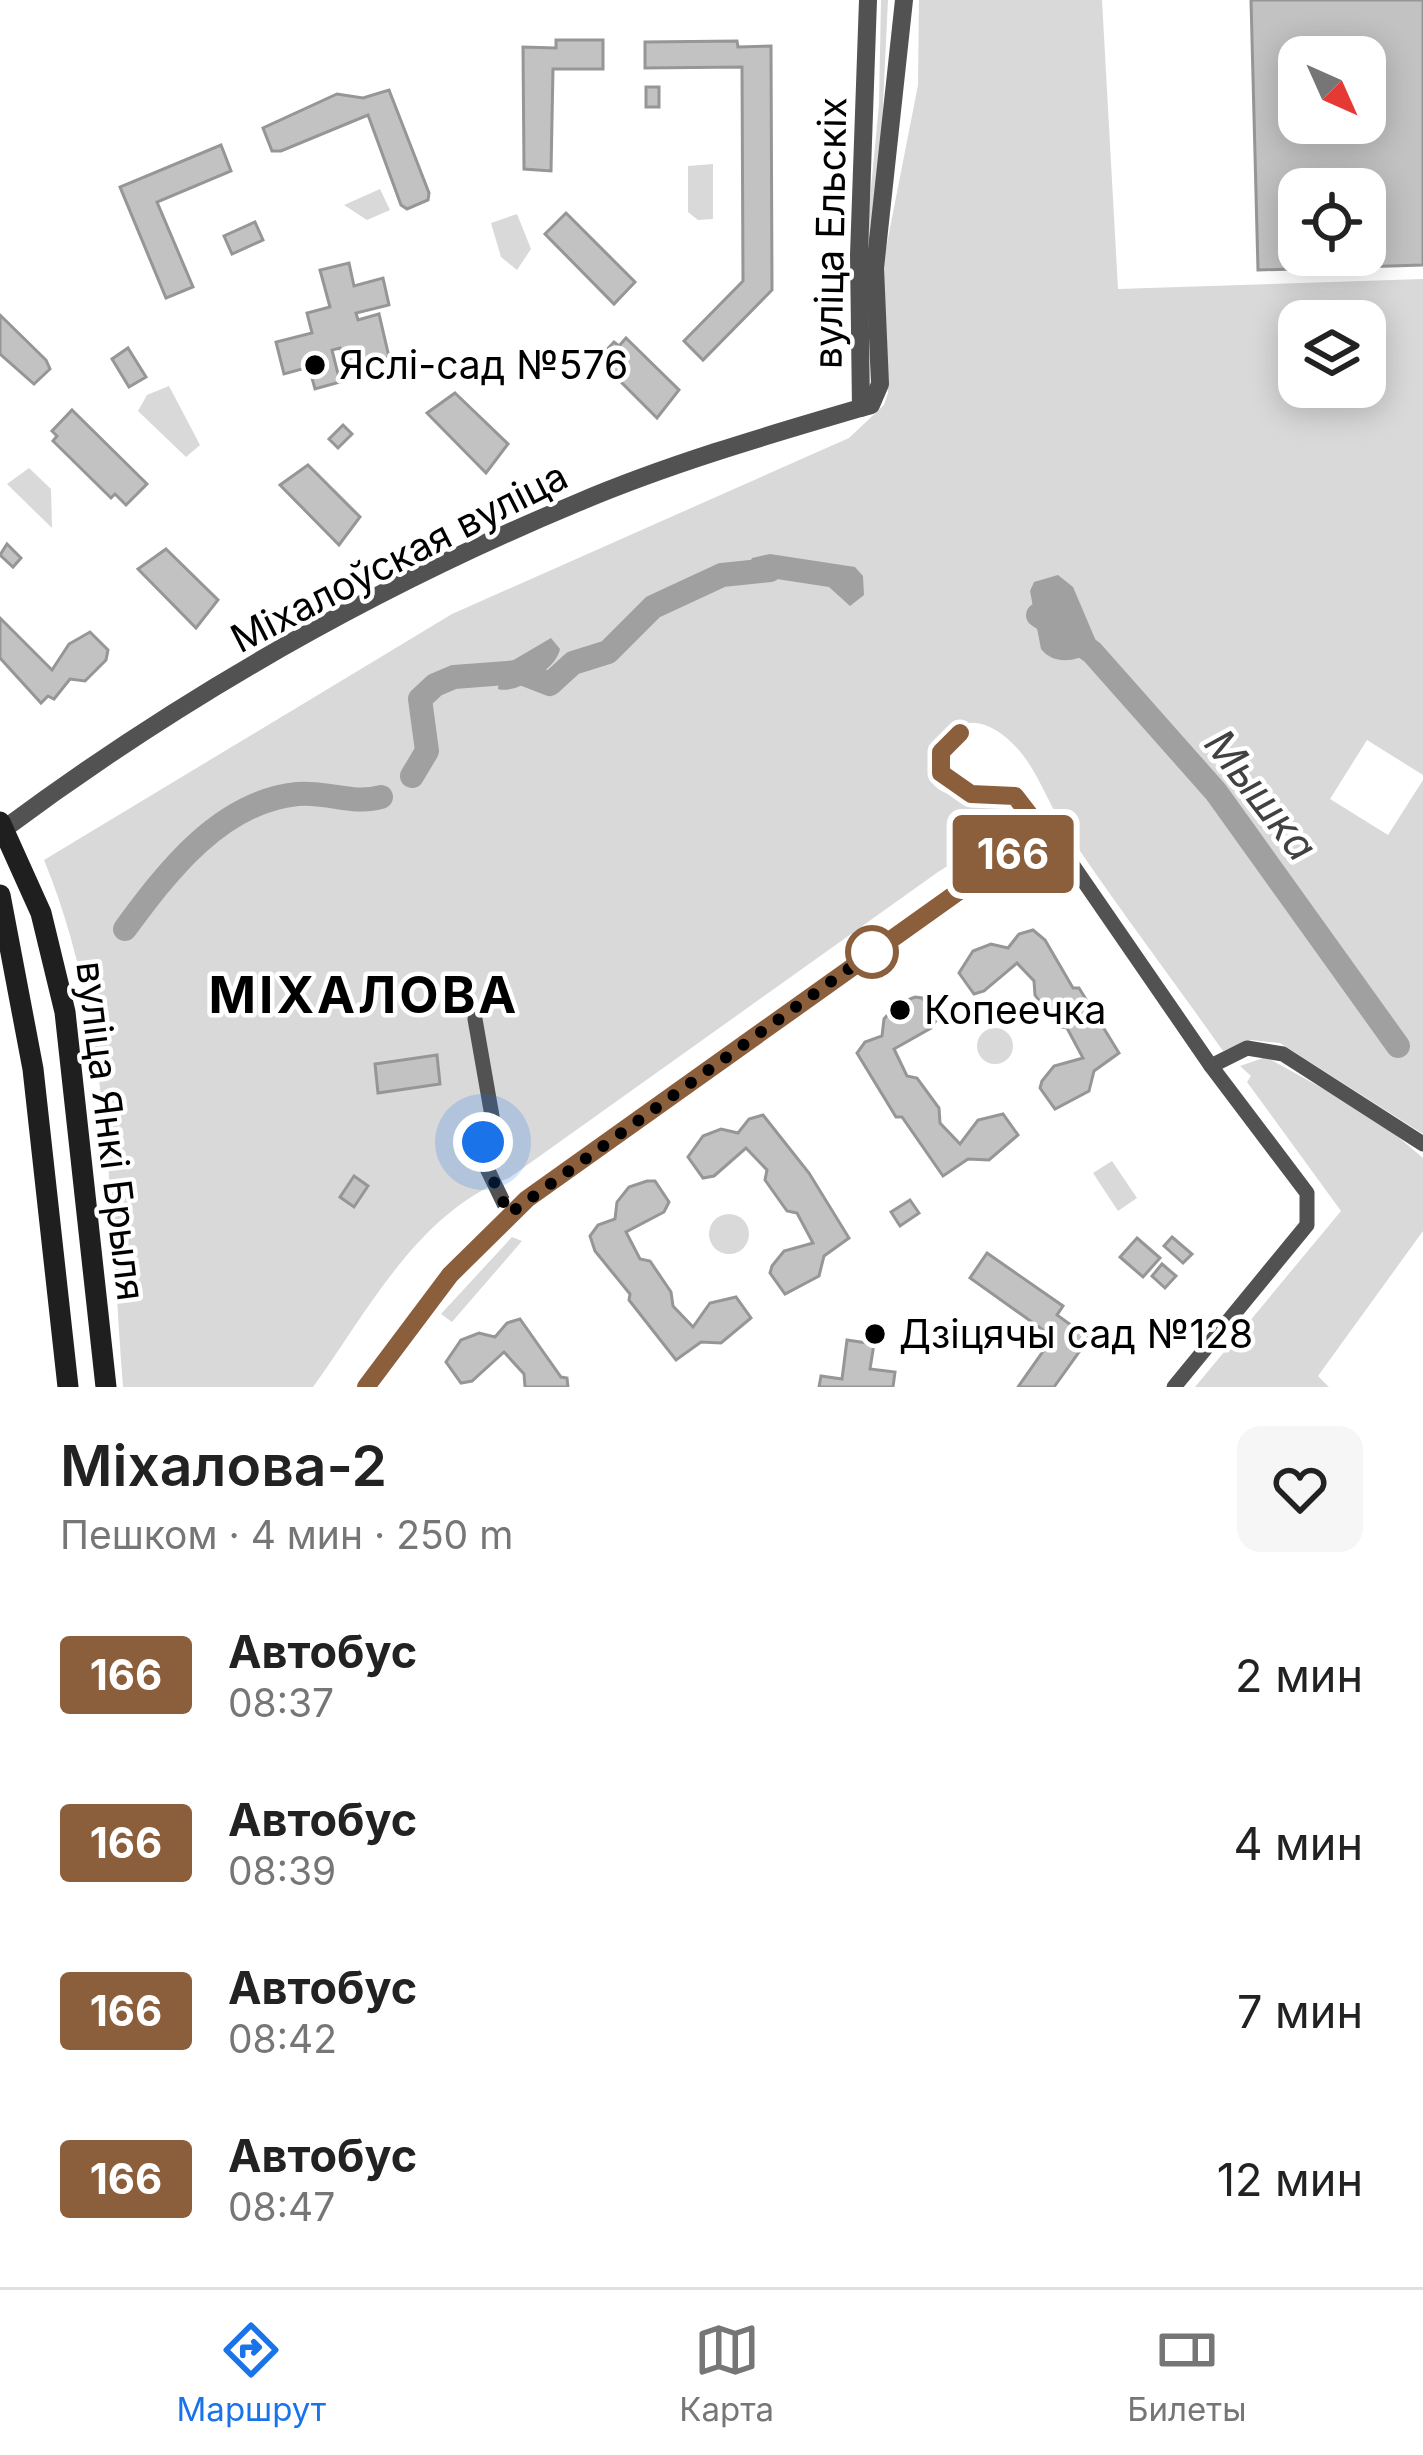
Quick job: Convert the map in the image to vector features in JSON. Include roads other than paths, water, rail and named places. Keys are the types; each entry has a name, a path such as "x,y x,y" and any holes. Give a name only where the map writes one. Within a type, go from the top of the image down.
{"main road":[{"name":"вуліца Янкі Брыля","path":"1,828 40,913 64,1012 106,1387"},
{"name":"вуліца Янкі Брыля","path":"0,895 33,1069 68,1387"}],"street":[{"name":"вуліца Ельскіх","path":"868,0 859,255 861,408 871,405 880,384 875,268 904,0"},
{"name":"Міхалоўская вуліца","path":"1,828 117,749 346,613 578,502 861,408"},
{"path":"366,1387 450,1275 509,1214 634,1120 1036,844 1061,851 1211,1066 1307,1193 1307,1225 1174,1387"},
{"path":"475,1019 492,1116 482,1156 509,1214"},
{"path":"1211,1066 1247,1048 1282,1054 1423,1144"}],"waterway":[{"name":"Мышка","path":"412,776 427,751 420,699 435,685 454,677 519,672 550,684 573,663 608,652 653,607 722,575 770,570"},
{"name":"Мышка","path":"1038,615 1092,652 1216,792 1398,1046"},
{"name":"Мышка","path":"125,929 178,863 244,810 297,794 381,797"}],"place":[{"name":"Яслі-сад №576","path":"315,365"},
{"name":"Копеечка","path":"900,1010"},
{"name":"Дзіцячы сад №128","path":"875,1334"}],"district":[{"name":"МІХАЛОВА","path":"364,995"}]}
